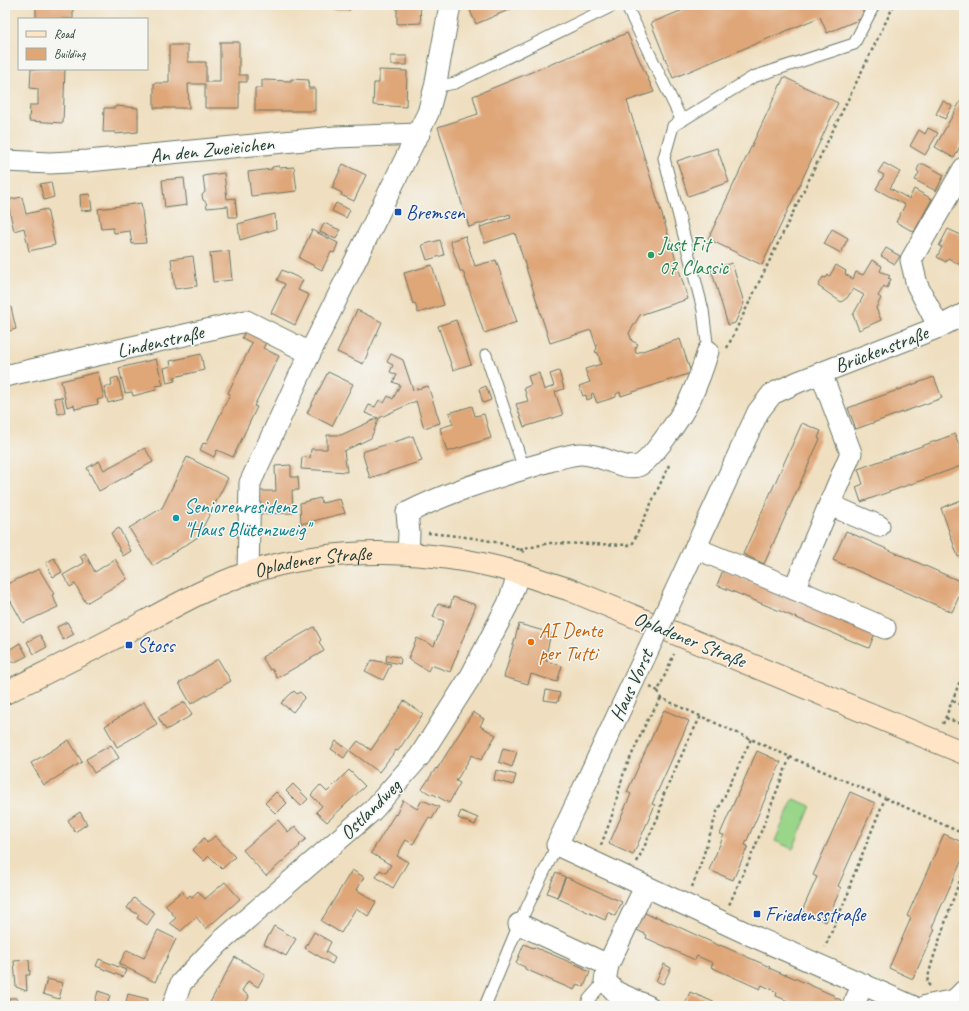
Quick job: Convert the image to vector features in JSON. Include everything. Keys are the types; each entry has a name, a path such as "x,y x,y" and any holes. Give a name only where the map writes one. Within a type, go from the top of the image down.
{"main road":[{"name":"Opladener Straße","path":"5,693 211,588 248,573 302,559 356,553 421,554 453,558 519,573 568,589 964,753"}],"street":[{"path":"248,573 250,483 310,352 419,134 428,113 435,88 450,5"},
{"name":"An den Zweieichen","path":"5,161 50,163 88,161 335,137 419,134"},
{"path":"939,327 916,285 911,260 964,168"},
{"name":"Brückenstraße","path":"798,382 939,327 964,314"},
{"name":"Lindenstraße","path":"5,376 246,321 310,352"},
{"path":"408,554 409,534 407,513 432,500 482,482 560,458 580,454 596,455 626,467 638,467 648,461 655,453 689,401 704,366 717,350"},
{"path":"794,589 851,453 821,373"},
{"name":"Haus Vorst","path":"557,845 758,412 772,394 798,382"},
{"path":"830,505 879,526"},
{"path":"695,548 884,628"},
{"name":"Ostlandweg","path":"173,1006 181,983 219,943 374,810 420,756 471,676 508,604 519,573"},
{"path":"557,845 721,922 912,1006"},
{"path":"606,973 637,883"},
{"path":"519,924 606,973 616,992 648,1006"},
{"path":"853,1006 863,984"},
{"path":"926,1006 960,995"}],"lane":[{"path":"435,88 455,83 614,5"},
{"path":"626,5 682,121"},
{"path":"717,350 703,310 664,158 673,126 753,77 854,44 874,5"},
{"path":"486,355 524,469"},
{"name":"Haus Vorst","path":"485,1006 519,924 557,845"},
{"path":"586,1006 606,973"}],"path":[{"path":"717,350 894,5"},
{"path":"520,550 549,543 632,545 670,465"},
{"path":"964,671 946,718 964,726"},
{"path":"658,691 661,698 964,834"},
{"path":"594,863 611,819 624,772 647,721 661,698"},
{"path":"953,701 964,706"},
{"path":"637,883 659,815 663,796 688,739 701,716"},
{"path":"684,905 700,866 717,812 751,739"},
{"path":"721,922 755,846 790,757"},
{"path":"818,965 849,891 850,882 885,798"},
{"path":"960,995 926,984 930,967 954,894 964,870"}],"green space":[{"path":"793,799 811,806 793,849 775,841"}],"building":[{"path":"36,5 73,5 73,18 36,18"},
{"path":"334,5 350,5 350,10 335,10"},
{"path":"397,5 420,5 421,23 397,24"},
{"path":"512,5 513,8 476,24 468,6"},
{"path":"695,5 860,5 865,17 827,33 820,17 673,78 651,23"},
{"path":"627,33 654,92 627,101 688,299 640,315 629,333 632,341 638,344 635,349 636,353 680,339 691,373 621,396 620,392 616,394 616,397 597,403 593,393 591,394 592,398 587,400 586,395 583,396 579,386 590,382 585,369 601,364 598,353 595,352 597,348 591,330 550,343 515,233 485,243 480,227 511,218 510,214 469,227 438,127 478,114 473,96"},
{"path":"220,42 239,42 239,75 247,75 247,82 239,82 239,108 205,108 205,84 188,84 189,108 154,108 154,83 169,83 169,45 188,45 188,62 206,62 206,82 220,82"},
{"path":"391,56 407,56 407,65 391,65"},
{"path":"31,70 65,70 63,123 29,121 30,105 38,105 38,89 30,88"},
{"path":"379,70 407,71 406,107 373,105 374,83 379,83"},
{"path":"784,77 838,103 762,265 708,239"},
{"path":"291,79 309,80 308,88 315,88 315,111 255,111 255,88 262,88 262,80 291,81"},
{"path":"964,95 964,139 954,158 935,147"},
{"path":"943,101 952,106 945,119 936,114"},
{"path":"116,106 138,108 138,132 115,134 115,132 103,132 104,108 115,108"},
{"path":"928,128 938,133 925,155 910,146 919,130 925,134"},
{"path":"717,148 729,182 688,196 677,161"},
{"path":"884,163 900,172 890,188 909,199 914,189 932,199 914,232 896,222 905,205 876,189 884,175 878,172"},
{"path":"343,164 366,175 354,201 341,195 342,193 332,188"},
{"path":"920,164 924,164 944,175 936,191 915,180 919,173 917,170"},
{"path":"279,166 279,168 294,167 297,191 251,196 248,172 272,169 272,167"},
{"path":"224,173 227,199 235,198 237,217 229,217 228,206 207,208 206,202 203,200 202,195 205,192 203,176"},
{"path":"184,178 187,205 165,208 162,180"},
{"path":"51,182 54,197 44,200 40,184"},
{"path":"5,191 8,200 5,201"},
{"path":"90,194 92,210 81,211 80,195"},
{"path":"22,197 26,214 47,209 55,245 29,251 24,228 14,231 7,200"},
{"path":"141,203 146,243 132,244 130,231 114,233 113,228 101,229 98,209"},
{"path":"336,203 350,210 346,218 332,211"},
{"path":"275,214 276,229 240,240 238,224"},
{"path":"324,223 340,230 336,239 320,232"},
{"path":"832,229 848,238 841,253 824,244"},
{"path":"948,229 961,235 959,237 964,240 964,267 948,258 946,262 937,257 942,247 939,246"},
{"path":"312,230 338,243 334,253 331,252 322,270 299,258"},
{"path":"465,236 475,266 496,260 517,322 484,333 463,271 460,271 450,241"},
{"path":"440,240 444,255 427,260 422,245"},
{"path":"886,248 900,256 895,264 881,256"},
{"path":"229,251 232,280 213,282 210,253"},
{"path":"193,256 197,286 175,289 171,259"},
{"path":"872,260 882,266 880,271 890,276 888,278 891,279 887,288 884,286 878,296 881,298 876,308 881,320 859,330 853,315 864,295 853,289 847,298 841,302 818,286 823,277 826,278 828,275 829,277 836,265 846,271 845,274 853,279 856,272 863,275"},
{"path":"732,263 744,303 735,323 728,325 711,269"},
{"path":"432,265 444,305 418,313 415,303 413,304 404,273"},
{"path":"282,270 303,280 298,290 309,295 295,325 271,313 285,284 277,280"},
{"path":"11,307 16,329 6,332 5,308"},
{"path":"357,310 382,322 363,364 337,352"},
{"path":"456,320 471,364 453,370 438,326"},
{"path":"245,331 267,341 263,348 279,356 254,406 257,407 233,457 217,450 214,457 200,450 203,443 206,444 252,343 242,338"},
{"path":"201,354 204,370 174,377 175,381 167,383 164,368 171,366 170,361"},
{"path":"391,354 403,360 413,390 428,386 440,423 424,428 416,401 379,418 371,438 344,451 347,472 301,469 302,457 310,458 311,449 327,449 327,435 341,435 378,418 365,413 369,405 375,407 379,400 384,403 388,396 393,399 400,385 393,382 397,375 390,372 393,365 387,362"},
{"path":"156,359 163,385 155,386 156,390 133,396 132,392 125,393 119,368"},
{"path":"559,371 564,389 555,392 563,415 524,427 516,404 528,401 524,388 531,385 528,376 539,373 544,390 554,386 550,374"},
{"path":"98,372 104,398 97,400 98,404 75,409 74,405 67,407 61,381"},
{"path":"328,372 353,384 332,426 307,413"},
{"path":"118,377 123,399 108,403 104,387 112,386 111,379"},
{"path":"934,377 942,398 856,429 848,408"},
{"path":"486,386 491,400 483,403 479,389"},
{"path":"62,397 65,412 58,414 54,398"},
{"path":"472,406 475,416 484,414 491,438 447,452 440,428 453,424 449,413"},
{"path":"802,423 821,431 818,438 820,439 764,564 743,554"},
{"path":"955,434 964,459 964,465 861,502 856,487 863,484 858,469"},
{"path":"413,436 422,461 370,478 362,452"},
{"path":"145,448 153,462 99,491 87,468 99,461 104,470"},
{"name":"Seniorenresidenz \"Haus Blütenzweig\"","path":"187,457 228,478 198,537 153,566 129,528 162,508"},
{"path":"291,465 291,477 298,477 299,490 292,490 293,513 261,514 260,491 276,491 275,466"},
{"path":"320,498 322,503 340,499 345,513 301,524 300,503"},
{"path":"964,499 964,555 958,557 941,508"},
{"path":"119,528 131,551 123,556 111,533"},
{"path":"846,531 964,583 964,591 962,590 952,612 833,560"},
{"path":"85,553 95,572 115,559 127,579 86,603 75,584 70,587 63,575 84,563 80,556"},
{"path":"54,558 62,572 53,577 46,563"},
{"path":"39,569 54,594 52,595 58,607 23,623 9,598 10,597 5,585"},
{"path":"723,570 875,633 869,648 717,585"},
{"path":"453,597 476,605 450,672 431,665 428,671 408,659 417,638 434,646 444,621 433,617 438,604 450,607"},
{"path":"67,622 74,634 63,640 57,627"},
{"path":"519,624 551,633 546,661 562,666 557,682 531,674 528,684 504,677"},
{"path":"314,627 321,640 319,642 324,651 277,678 262,657"},
{"path":"40,635 47,647 34,654 27,642"},
{"path":"20,643 27,656 13,663 7,651"},
{"path":"387,655 399,657 401,660 400,664 386,661"},
{"path":"218,659 231,681 191,704 179,683"},
{"path":"372,660 391,664 383,680 365,671"},
{"path":"546,690 560,693 558,702 544,700"},
{"path":"294,691 297,694 300,692 305,697 293,712 281,703"},
{"path":"404,701 423,714 398,751 396,750 379,772 350,751 358,741 371,750"},
{"path":"144,702 157,724 117,747 105,726"},
{"path":"185,702 192,715 166,730 158,717"},
{"path":"664,710 689,721 652,804 655,805 633,855 609,844 631,794 627,792"},
{"path":"473,712 484,719 480,726 496,735 481,760 472,755 456,781 460,783 449,803 422,789 436,768 437,769"},
{"path":"69,740 82,762 44,785 31,763"},
{"path":"336,741 349,750 344,758 331,749"},
{"path":"111,745 119,758 94,773 86,759"},
{"path":"503,748 517,752 512,767 499,762"},
{"path":"757,751 781,762 745,845 748,846 733,880 709,870 724,835 720,834"},
{"path":"349,770 365,786 327,822 316,812 322,806 311,795 320,785 327,792"},
{"path":"496,770 516,775 513,785 494,780"},
{"path":"293,784 308,799 301,806 286,791"},
{"path":"276,792 287,803 276,814 265,803"},
{"path":"850,792 875,803 838,886 841,888 826,922 802,911 817,877 813,875"},
{"path":"403,800 417,809 422,800 439,807 432,819 429,817 413,844 406,840 403,845 397,856 408,862 393,888 376,877 380,870 386,873 391,865 371,853 395,814 396,815"},
{"path":"461,811 478,818 475,825 458,818"},
{"path":"80,812 87,824 75,832 68,820"},
{"path":"278,820 288,832 295,826 306,839 266,876 243,850"},
{"path":"944,834 964,843 964,855 932,927 935,929 913,979 889,968 911,918 907,916"},
{"path":"215,836 235,857 222,869 209,856 204,861 193,850 204,838 207,843"},
{"path":"352,870 364,877 357,890 376,902 368,916 356,908 341,933 321,921"},
{"path":"556,872 565,877 557,897 547,893"},
{"path":"566,877 622,902 615,916 608,912 605,920 557,898"},
{"path":"225,882 240,899 206,929 196,917 181,931 170,923 176,918 165,905 182,891 187,898 190,895 192,897 198,891 205,899"},
{"path":"134,898 155,913 147,925 137,918 139,915 127,908"},
{"path":"643,912 835,996 834,997 841,1000 839,1006 800,1006 776,996 777,992 762,985 760,989 711,967 713,963 697,956 695,960 646,938 647,935 635,929"},
{"path":"274,926 296,939 286,956 264,944"},
{"path":"158,930 176,939 155,982 119,964 127,950 144,958"},
{"path":"314,932 331,942 326,952 335,958 332,964 305,948"},
{"path":"524,944 584,968 583,969 590,972 584,987 577,984 574,990 525,969 525,967 516,963"},
{"path":"235,957 265,974 258,987 248,981 242,991 249,997 244,1006 209,1005 213,997"},
{"path":"99,959 126,970 123,977 96,966"},
{"path":"29,960 30,975 26,975 27,991 16,987 14,961"},
{"path":"664,964 671,968 663,984 656,981"},
{"path":"47,979 63,983 59,999 43,994"},
{"path":"98,991 110,995 107,1006 94,1006"},
{"path":"690,992 711,1001 722,1006 684,1006"},
{"path":"128,994 148,999 146,1006 125,1006"},
{"path":"9,998 17,998 18,1006 5,1006 5,1000 9,1001"}],"place":[{"name":"Bremsen","path":"398,212"},
{"name":"Just Fit 07 Classic","path":"651,255"},
{"name":"Seniorenresidenz \"Haus Blütenzweig\"","path":"176,518"},
{"name":"AI Dente per Tutti","path":"531,642"},
{"name":"Stoss","path":"129,645"},
{"name":"Friedensstraße","path":"757,914"}]}
